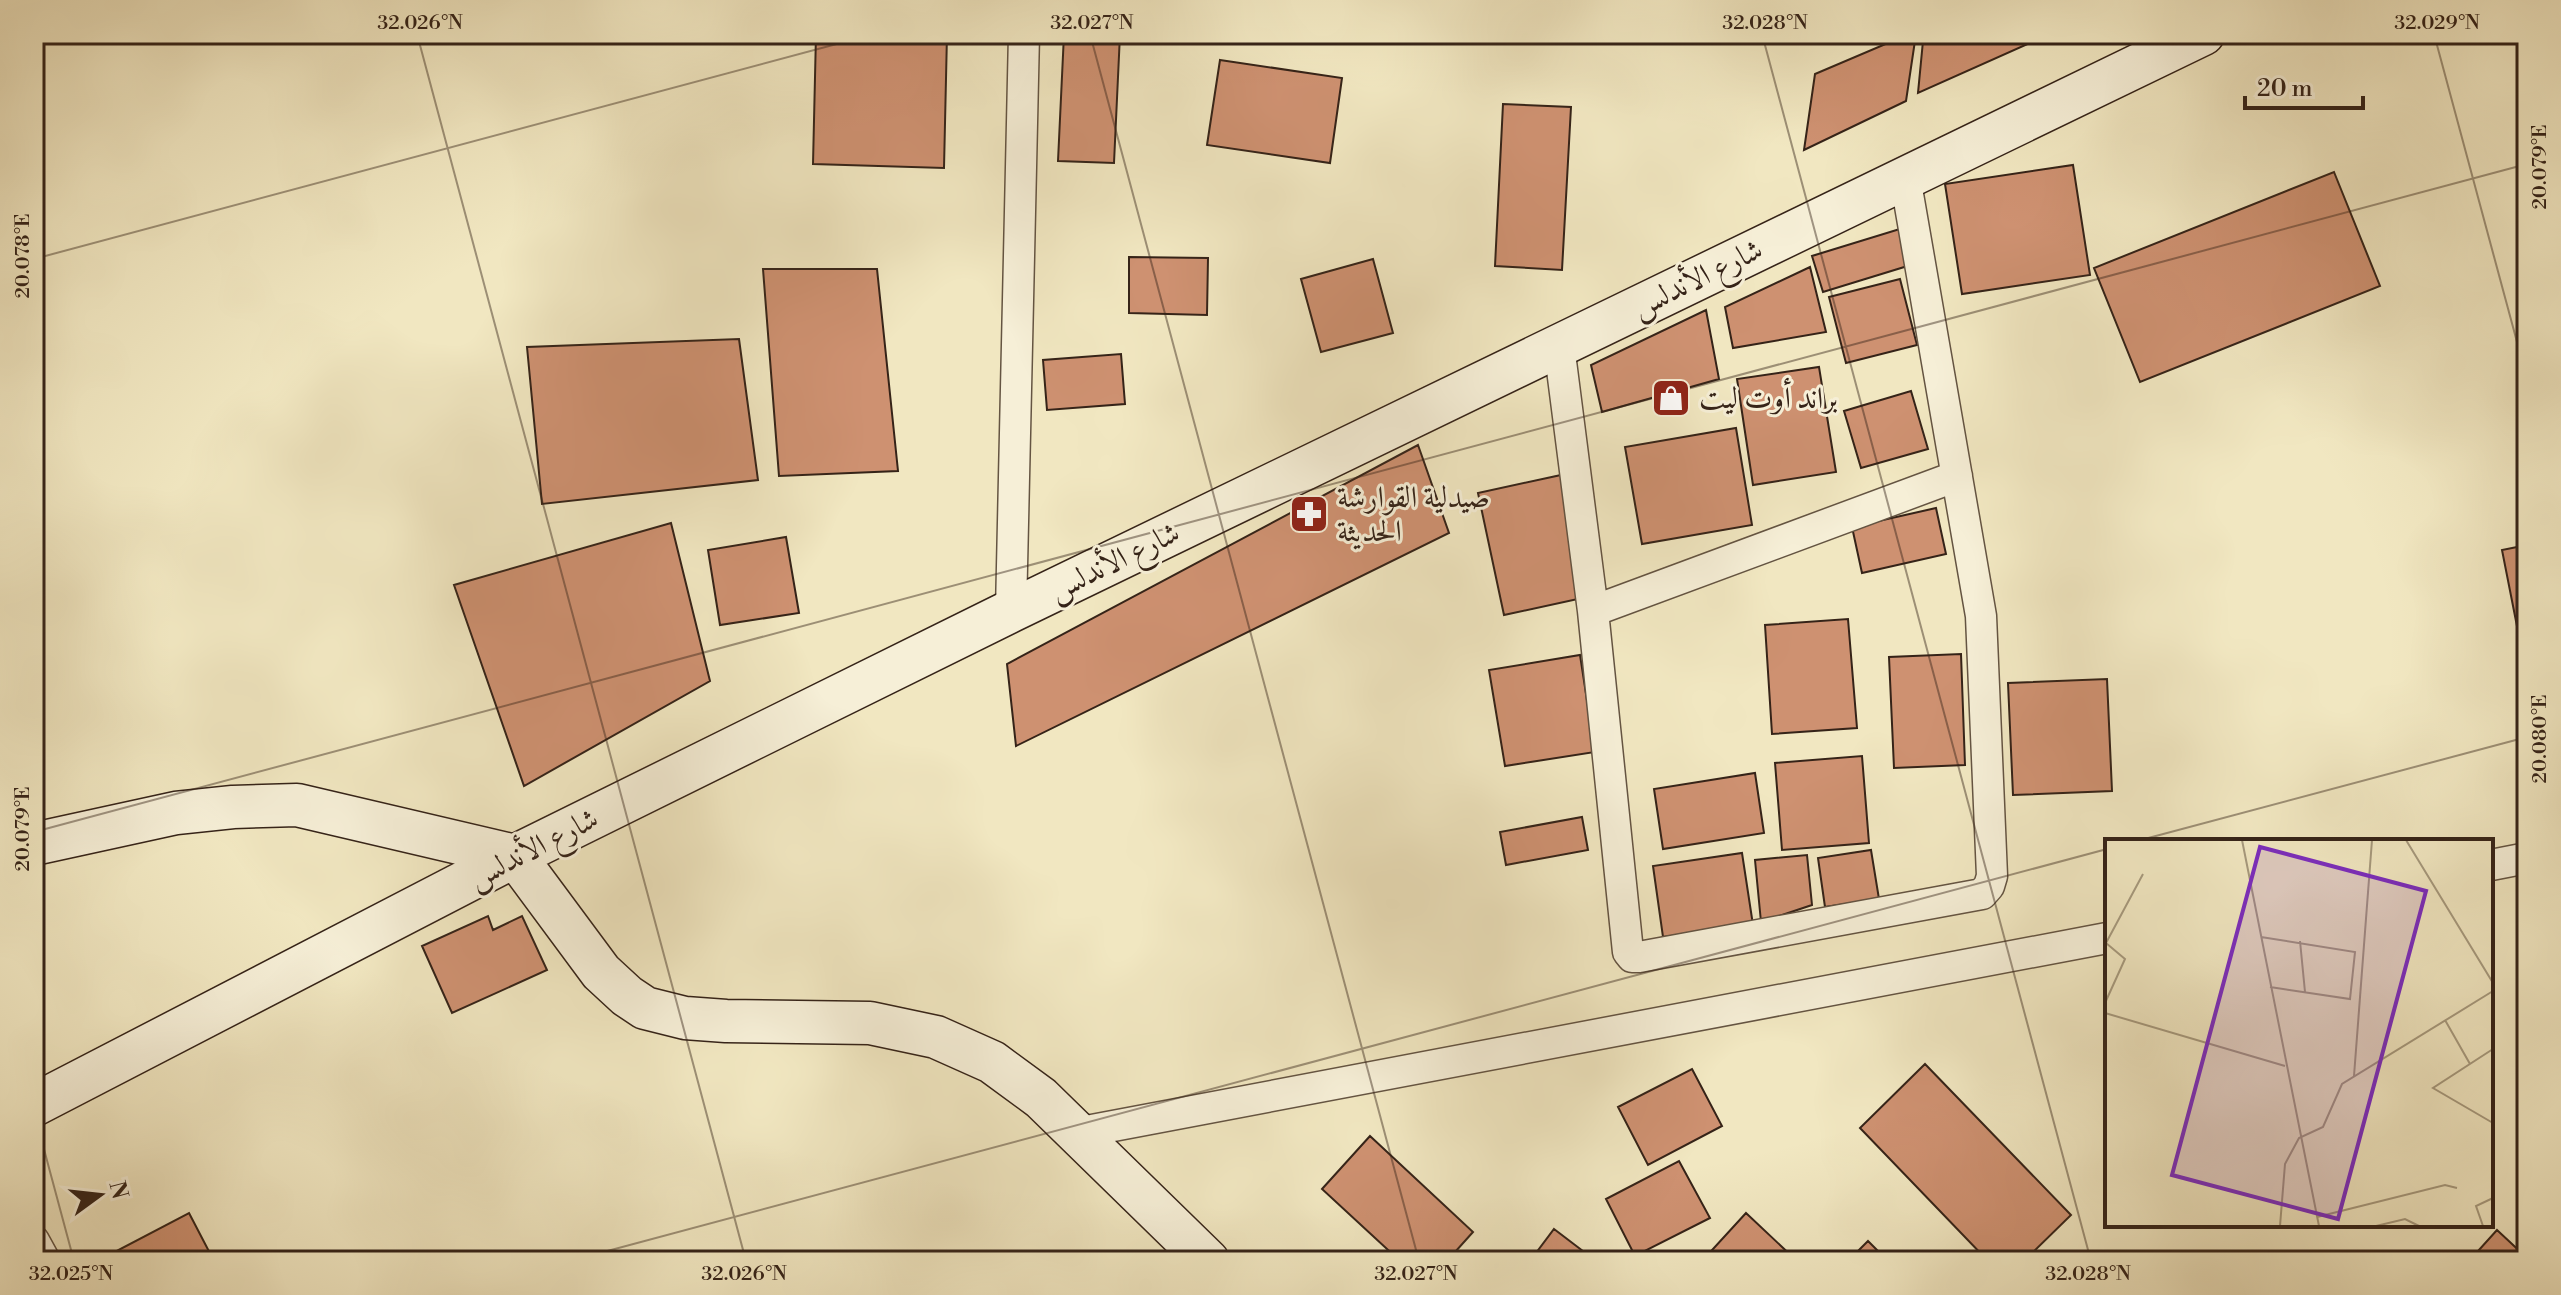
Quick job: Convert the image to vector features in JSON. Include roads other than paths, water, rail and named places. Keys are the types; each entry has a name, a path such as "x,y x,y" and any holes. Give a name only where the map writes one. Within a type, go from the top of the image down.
{"main road":[{"name":"شارع الأندلس","path":"34,1105 515,856 1011,611 2203,34"},
{"path":"34,844 176,813 297,805 515,856 601,972 645,1008 685,1018 726,1021 870,1023 936,1037 992,1062 1041,1098 1208,1261"}],"street":[{"path":"1011,611 1024,34"},
{"path":"1559,346 1593,611 1628,952 1632,957 1982,894 1992,876 1981,616 1905,177"},
{"path":"1593,611 1957,476"},
{"path":"2493,865 2527,858"},
{"path":"1076,1133 2105,938"},
{"path":"34,1241 45,1261"}],"place":[{"name":"براند أوت ليت","path":"1671,398"},
{"name":"صيدلية القوارشة الحديثة","path":"1309,514"}]}
